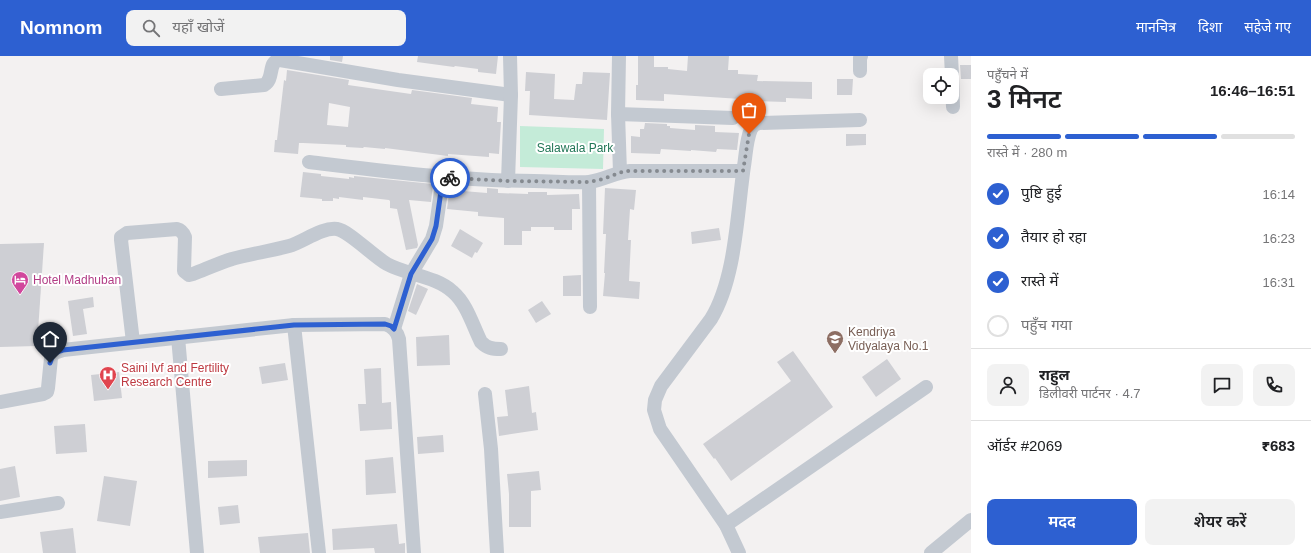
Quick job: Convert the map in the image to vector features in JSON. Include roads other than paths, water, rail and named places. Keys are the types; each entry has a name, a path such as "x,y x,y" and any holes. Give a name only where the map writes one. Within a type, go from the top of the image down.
{"street":[{"path":"508,181 511,96 510,56"},
{"path":"619,56 618,114 620,172"},
{"path":"860,71 861,56"},
{"path":"951,56 952,68"},
{"path":"221,89 264,85 269,80 273,64 277,58 398,80 511,96"},
{"path":"618,114 733,118"},
{"path":"739,553 726,525 660,429 654,410 655,400 661,386 711,319 718,307 725,288 732,254 749,134 754,125 759,123 860,120"},
{"path":"309,162 443,177 508,181 589,182 603,179 620,172 638,171 743,171"},
{"path":"394,329 411,274 432,239 436,226 443,177"},
{"path":"589,182 590,307"},
{"path":"133,342 121,240 121,237 127,233 177,228 180,230 185,237 184,271 188,275 232,260 289,246 324,231 337,229 346,233 372,255 388,265 411,274 420,275 451,290 464,307 481,342 490,349 501,349"},
{"path":"0,402 47,392 51,358 54,353 58,351 294,325 385,324 391,326 397,333 399,339 414,553"},
{"path":"294,325 319,553"},
{"path":"178,337 197,553"},
{"path":"726,525 926,386"},
{"path":"485,394 491,449 497,553"},
{"path":"0,512 58,503"},
{"path":"931,553 971,520"}],"place":[{"name":"Hotel Madhuban","path":"20,295"},
{"name":"Kendriya Vidyalaya No.1","path":"835,354"},
{"name":"Saini Ivf and Fertility Research Centre","path":"108,390"}],"park label":[{"name":"Salawala Park","path":"575,148"}]}
